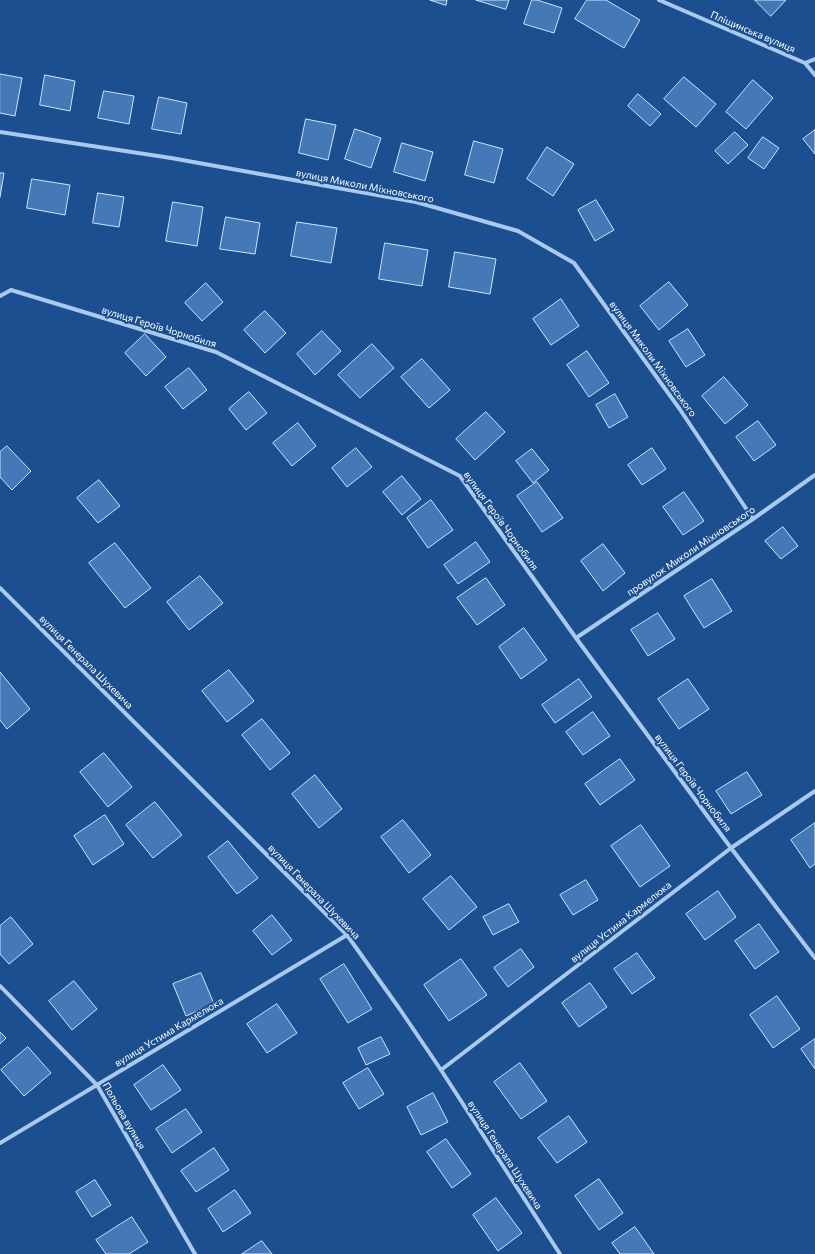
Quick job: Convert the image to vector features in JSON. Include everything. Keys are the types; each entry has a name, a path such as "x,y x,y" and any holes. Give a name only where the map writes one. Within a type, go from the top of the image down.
{"street":[{"name":"Пліщинська вулиця","path":"659,0 805,63 815,75"},
{"path":"805,63 815,59"},
{"name":"вулиця Миколи Міхновського","path":"0,132 171,158 416,202 518,231 574,263 679,408 753,519"},
{"name":"вулиця Героїв Чорнобиля","path":"0,296 10,290 216,352 460,476 576,638 731,848 815,958"},
{"name":"провулок Миколи Міхновського","path":"576,638 753,519 815,475"},
{"name":"вулиця Генерала Шухевича","path":"0,588 347,935 441,1070 560,1254"},
{"name":"вулиця Устима Кармелюка","path":"441,1070 731,848 815,791"},
{"name":"вулиця Устима Кармелюка","path":"0,1143 347,935"},
{"name":"Польова вулиця","path":"0,986 97,1085 195,1254"}],"building":[{"path":"430,0 447,0 446,5"},
{"path":"476,0 509,0 506,9"},
{"path":"532,0 537,0 562,8 554,33 524,24"},
{"path":"587,0 606,0 640,20 624,48 575,19"},
{"path":"755,0 786,0 771,16"},
{"path":"0,74 22,78 15,116 0,113"},
{"path":"45,75 75,81 70,111 40,105"},
{"path":"684,77 716,104 696,127 664,99"},
{"path":"753,80 773,98 746,129 726,112"},
{"path":"104,91 134,96 129,124 98,118"},
{"path":"638,94 661,114 650,126 628,106"},
{"path":"159,97 187,103 181,134 152,129"},
{"path":"306,119 336,125 328,160 299,153"},
{"path":"355,129 381,138 371,168 345,159"},
{"path":"815,130 815,154 803,139"},
{"path":"735,132 748,145 728,164 715,151"},
{"path":"763,137 779,148 764,169 748,158"},
{"path":"474,141 503,149 494,183 465,175"},
{"path":"402,143 433,152 425,181 394,172"},
{"path":"547,147 574,164 553,196 527,179"},
{"path":"0,173 4,173 0,197"},
{"path":"32,179 70,185 65,215 27,208"},
{"path":"98,193 124,197 119,227 93,223"},
{"path":"596,200 614,230 595,241 578,210"},
{"path":"173,202 203,207 197,246 166,241"},
{"path":"226,217 260,223 255,254 220,249"},
{"path":"297,222 337,228 331,263 291,256"},
{"path":"385,243 428,250 422,286 379,279"},
{"path":"455,252 496,259 490,294 449,287"},
{"path":"669,282 688,305 659,330 640,306"},
{"path":"206,283 223,302 202,321 185,303"},
{"path":"561,299 579,326 551,345 533,319"},
{"path":"265,311 286,333 265,353 244,330"},
{"path":"688,329 705,355 686,367 669,341"},
{"path":"322,331 341,351 315,375 297,354"},
{"path":"145,334 166,357 146,376 125,353"},
{"path":"372,344 394,368 360,398 338,375"},
{"path":"587,351 609,383 589,397 567,365"},
{"path":"422,359 450,390 429,408 401,377"},
{"path":"189,368 207,390 183,409 165,387"},
{"path":"724,377 748,405 725,424 702,396"},
{"path":"249,392 267,413 246,430 229,409"},
{"path":"615,394 628,417 609,428 596,405"},
{"path":"486,412 505,432 475,460 456,439"},
{"path":"758,421 776,445 754,461 736,437"},
{"path":"298,423 316,446 292,466 273,443"},
{"path":"7,446 31,471 12,490 0,477 0,452"},
{"path":"356,448 372,467 347,487 332,468"},
{"path":"652,448 666,469 642,485 628,465"},
{"path":"532,449 549,470 533,483 516,461"},
{"path":"402,476 421,499 402,515 383,492"},
{"path":"99,480 120,506 98,523 77,498"},
{"path":"537,482 563,518 542,532 517,496"},
{"path":"684,492 704,521 683,535 663,507"},
{"path":"431,500 453,530 428,548 407,518"},
{"path":"783,527 798,546 781,559 765,541"},
{"path":"476,542 490,562 458,584 444,565"},
{"path":"115,543 151,588 125,608 89,563"},
{"path":"603,544 625,573 603,591 581,561"},
{"path":"200,576 223,603 189,630 167,602"},
{"path":"486,578 505,605 477,625 457,598"},
{"path":"712,579 732,611 704,628 684,596"},
{"path":"658,613 675,639 648,656 631,630"},
{"path":"524,628 547,660 521,679 499,647"},
{"path":"229,670 254,701 227,722 202,691"},
{"path":"0,672 30,709 7,729 0,720"},
{"path":"579,679 592,697 555,723 542,705"},
{"path":"688,679 709,709 679,729 658,699"},
{"path":"593,712 610,736 583,755 566,732"},
{"path":"262,719 290,753 270,770 242,735"},
{"path":"104,753 132,787 108,807 80,772"},
{"path":"620,759 635,780 600,805 585,784"},
{"path":"747,772 762,795 731,814 716,791"},
{"path":"315,775 342,809 319,828 292,794"},
{"path":"155,802 182,835 153,858 126,825"},
{"path":"105,815 124,844 93,865 74,836"},
{"path":"403,820 431,855 409,873 381,837"},
{"path":"815,823 815,864 810,868 791,840"},
{"path":"641,825 670,866 640,887 611,846"},
{"path":"228,841 258,878 237,894 208,857"},
{"path":"451,876 477,907 449,930 423,899"},
{"path":"586,880 598,900 573,915 560,895"},
{"path":"718,891 736,917 705,940 686,914"},
{"path":"509,904 519,922 493,935 483,917"},
{"path":"272,915 292,940 272,955 253,931"},
{"path":"11,917 33,944 9,964 0,954 0,926"},
{"path":"759,924 779,952 755,969 735,941"},
{"path":"521,949 534,967 508,987 494,968"},
{"path":"637,953 655,978 632,994 614,969"},
{"path":"461,959 487,995 449,1021 424,985"},
{"path":"344,964 372,1009 348,1023 320,979"},
{"path":"201,973 214,1004 186,1016 173,984"},
{"path":"74,981 97,1009 72,1030 49,1001"},
{"path":"590,983 607,1007 579,1027 562,1003"},
{"path":"777,996 800,1029 773,1048 750,1015"},
{"path":"277,1004 297,1033 267,1053 247,1024"},
{"path":"0,1032 6,1038 0,1044"},
{"path":"381,1037 390,1054 366,1065 358,1048"},
{"path":"815,1039 815,1069 801,1049"},
{"path":"28,1047 51,1073 24,1096 1,1070"},
{"path":"520,1063 547,1101 521,1119 494,1082"},
{"path":"163,1065 181,1090 151,1110 134,1085"},
{"path":"368,1068 384,1094 359,1109 343,1083"},
{"path":"433,1093 448,1122 421,1135 407,1107"},
{"path":"186,1109 202,1132 172,1153 156,1129"},
{"path":"569,1116 587,1142 557,1163 538,1138"},
{"path":"446,1139 471,1174 452,1188 427,1152"},
{"path":"214,1148 229,1170 196,1192 181,1171"},
{"path":"599,1179 623,1213 599,1230 575,1196"},
{"path":"95,1180 111,1205 92,1217 76,1192"},
{"path":"235,1190 251,1213 223,1232 208,1209"},
{"path":"496,1198 522,1233 498,1251 473,1215"},
{"path":"132,1217 148,1242 129,1254 106,1254 96,1240"},
{"path":"635,1227 654,1254 620,1254 612,1243"},
{"path":"262,1241 272,1254 242,1254"}]}
